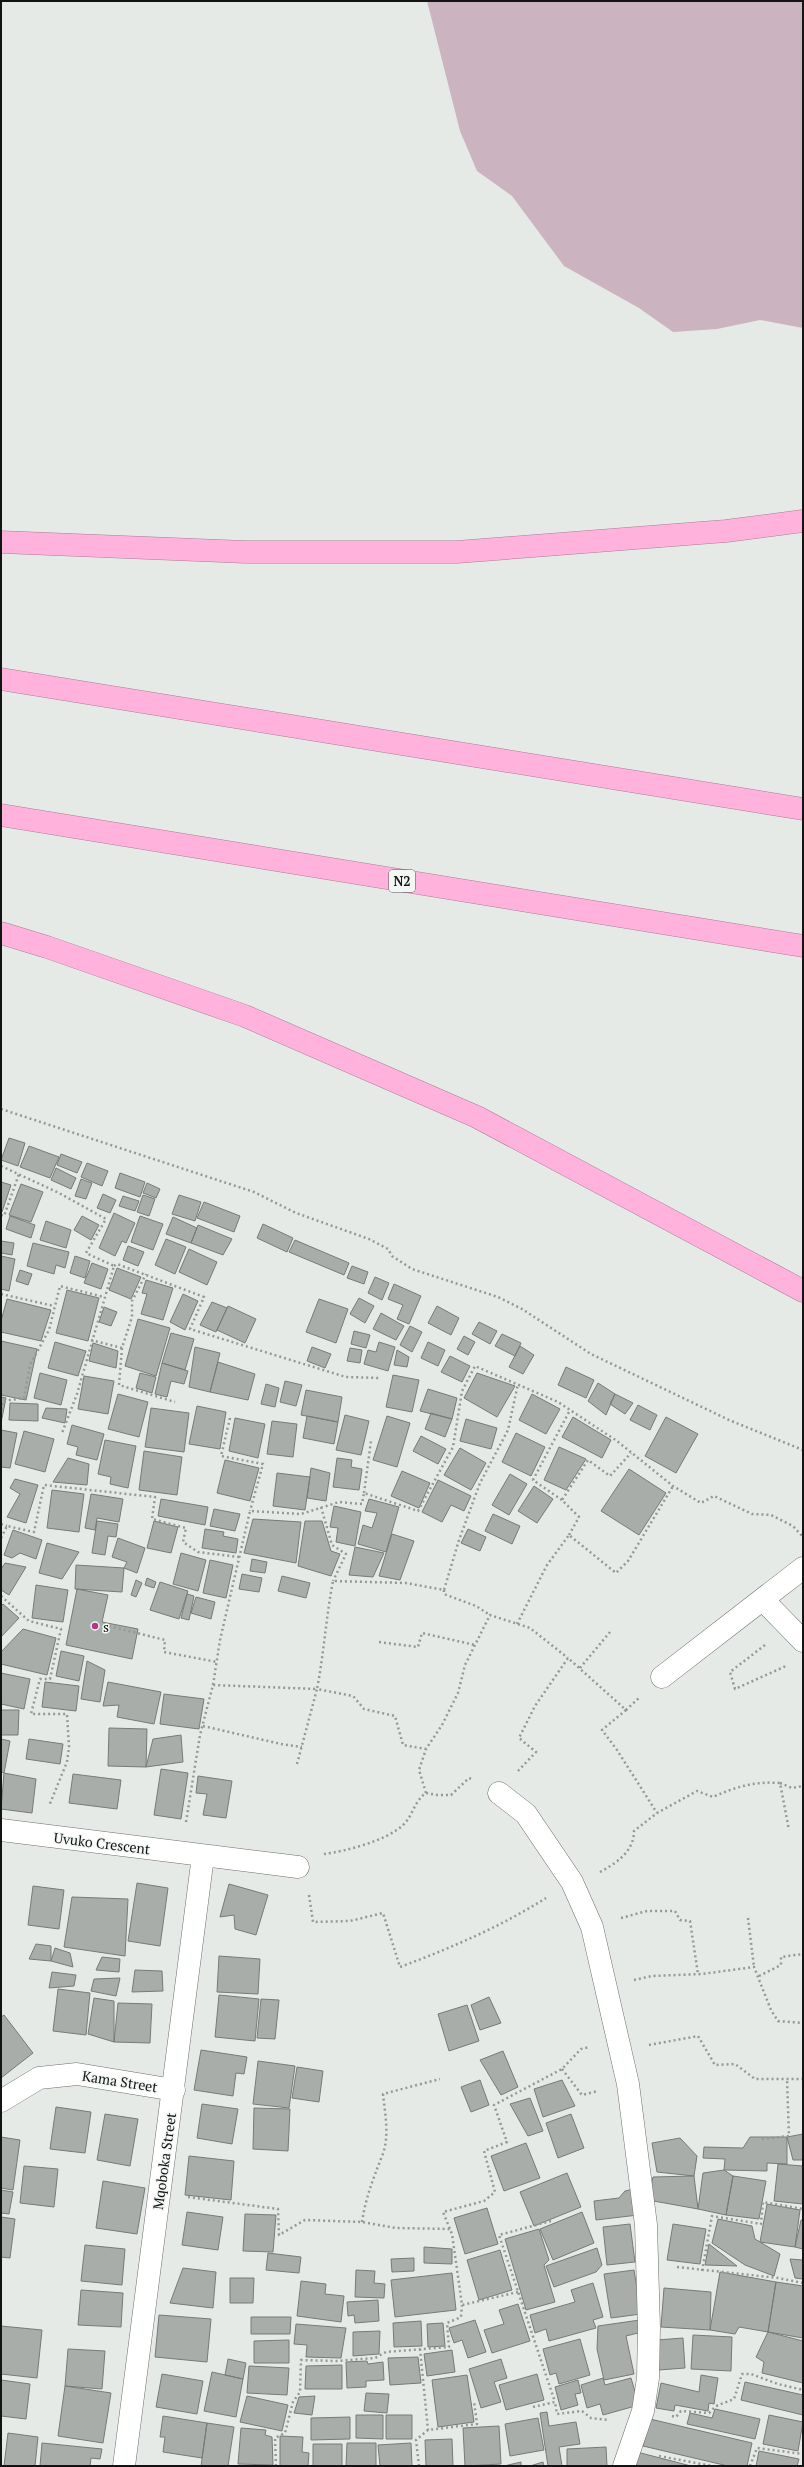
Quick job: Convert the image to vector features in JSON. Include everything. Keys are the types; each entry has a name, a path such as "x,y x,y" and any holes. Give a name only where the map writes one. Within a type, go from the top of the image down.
{"highway":[{"path":"1,542 246,552 457,552 726,531 803,521"},
{"path":"1,679 803,809"},
{"name":"N2","path":"1,815 803,946"},
{"path":"1,933 47,946 245,1016 477,1117 803,1291"}],"street":[{"path":"662,1677 803,1568"},
{"path":"763,1600 803,1642"},
{"path":"499,1793 526,1814 534,1825 572,1882 592,1927 628,2084 646,2225 648,2266 648,2378 641,2417 627,2457"},
{"name":"Uvuko Crescent","path":"1,1830 298,1867"},
{"name":"Mqoboka Street","path":"124,2466 174,2090 193,1854"},
{"name":"Kama Street","path":"1,2101 39,2078 77,2074 174,2090"}],"path":[{"path":"1,1109 254,1192 296,1213 369,1239 388,1249 392,1256 412,1268 498,1297 522,1309 591,1354 729,1420 803,1450"},
{"path":"1,1166 59,1193 106,1219 86,1253 114,1266 117,1264 204,1297 190,1329 346,1377 378,1378"},
{"path":"1,1215 4,1216 19,1174"},
{"path":"62,1434 78,1394 91,1340 114,1266"},
{"path":"146,1274 132,1301 132,1317 122,1348 118,1385 175,1402"},
{"path":"2,1401 24,1398 30,1365 49,1330 60,1286 104,1297"},
{"path":"1,1294 54,1306"},
{"path":"91,1340 122,1348"},
{"path":"364,1493 418,1512 453,1447 462,1391 475,1366 558,1402 631,1453 673,1486 701,1503 714,1496 752,1514 771,1515 793,1526 803,1537"},
{"path":"518,1384 508,1430 480,1483 459,1540 444,1594 476,1606 490,1615 530,1628 580,1668 626,1710"},
{"path":"1,1397 1,1420"},
{"path":"517,1624 547,1565 569,1535 579,1517 562,1500 534,1480 570,1410"},
{"path":"193,1854 203,1726 213,1685 220,1640 250,1511 263,1464 221,1456 230,1418"},
{"path":"250,1511 301,1514 339,1502 362,1504 371,1440"},
{"path":"562,1500 588,1460 610,1476 631,1453"},
{"path":"1,1524 34,1532 44,1484 155,1497 152,1519 186,1528 184,1542 198,1552 239,1558"},
{"path":"569,1535 616,1573 628,1561 673,1486"},
{"path":"297,1764 317,1689 324,1653 326,1619 333,1581 346,1554 332,1545 321,1507"},
{"path":"1,1538 7,1526"},
{"path":"333,1581 406,1583 444,1590"},
{"path":"1,1596 29,1621 61,1629 50,1679 40,1679 31,1714 67,1714 69,1747 67,1762 38,1834"},
{"path":"426,1793 420,1770 426,1748 442,1725 458,1693 465,1665 490,1615"},
{"path":"109,1626 165,1640 164,1652 217,1662"},
{"path":"580,1668 610,1632"},
{"path":"379,1642 418,1647 422,1633 475,1645"},
{"path":"754,1654 730,1672 735,1689 791,1663"},
{"path":"298,1867 307,1856 348,1851 380,1838 403,1825 420,1797 426,1793 451,1795 469,1778 499,1793 536,1752 519,1738 535,1706 568,1658"},
{"path":"657,1814 617,1750 602,1730 662,1677"},
{"path":"213,1685 317,1689 353,1696 364,1710 395,1716 403,1745 426,1748"},
{"path":"203,1726 281,1744 302,1747"},
{"path":"780,1783 792,1788 803,1786"},
{"path":"592,1927 647,1911 675,1911 680,1920 690,1921 698,1974"},
{"path":"748,1918 754,1967 759,1976 771,2010 778,2021 803,2022"},
{"path":"759,1976 781,1965 781,1958 803,1954"},
{"path":"605,1986 652,1976 698,1974 754,1967"},
{"path":"622,2059 644,2046 698,2036 715,2065 735,2064 755,2079 803,2079"},
{"path":"276,2466 275,2438 285,2433 293,2402 300,2392 301,2360 336,2361 375,2358 386,2352 449,2347 447,2323 461,2317 462,2305 450,2229 443,2212 484,2201 495,2192 484,2151 506,2142 494,2105 562,2069 581,2049 616,2037"},
{"path":"562,2069 582,2095 628,2084"},
{"path":"362,2222 367,2194 382,2156 386,2132 383,2094 440,2079"},
{"path":"762,2139 789,2136 787,2079"},
{"path":"160,2195 278,2209 279,2234 305,2220 362,2222 396,2228 450,2229"},
{"path":"702,2271 712,2216 761,2224 763,2202 803,2209"},
{"path":"551,2222 499,2235 555,2402 557,2414 582,2411 591,2418 676,2417 681,2411 709,2413 716,2406 734,2399 742,2374 751,2374 778,2384 803,2390"},
{"path":"648,2266 685,2268 778,2278 803,2283"},
{"path":"462,2305 518,2292"},
{"path":"420,2349 428,2430"},
{"path":"419,2466 416,2440 428,2430 477,2424 474,2401"},
{"path":"533,2407 555,2402"},
{"path":"750,2466 757,2448 803,2454"},
{"path":"627,2457 664,2457 712,2466"}],"shaded area":[{"path":"427,1 803,1 803,328 760,320 717,329 673,332 639,308 564,266 512,196 477,171 460,131"}],"building":[{"path":"9,1138 25,1143 18,1166 1,1160"},
{"path":"29,1146 59,1157 50,1178 20,1167"},
{"path":"61,1154 82,1162 77,1173 57,1165"},
{"path":"87,1163 108,1171 102,1186 81,1177"},
{"path":"56,1168 76,1178 71,1189 51,1180"},
{"path":"120,1173 145,1182 140,1197 115,1188"},
{"path":"81,1179 92,1183 86,1199 75,1196"},
{"path":"1,1182 11,1185 2,1212 1,1212"},
{"path":"147,1183 160,1189 156,1198 143,1193"},
{"path":"21,1184 43,1192 31,1222 9,1215"},
{"path":"103,1194 116,1200 110,1213 97,1208"},
{"path":"143,1195 155,1199 149,1216 137,1212"},
{"path":"179,1195 201,1202 195,1221 172,1214"},
{"path":"123,1196 139,1201 135,1211 119,1206"},
{"path":"204,1202 240,1216 234,1232 197,1218"},
{"path":"114,1213 135,1223 126,1243 122,1241 115,1256 99,1248"},
{"path":"10,1216 35,1225 31,1238 6,1229"},
{"path":"82,1216 99,1225 91,1240 74,1230"},
{"path":"140,1216 163,1224 153,1250 131,1242"},
{"path":"173,1217 197,1228 191,1243 166,1234"},
{"path":"46,1221 71,1230 66,1248 40,1240"},
{"path":"263,1224 293,1238 287,1252 257,1238"},
{"path":"198,1225 232,1239 223,1255 191,1243"},
{"path":"166,1239 186,1247 175,1274 155,1265"},
{"path":"295,1240 349,1263 344,1275 289,1252"},
{"path":"1,1241 14,1243 12,1255 1,1253"},
{"path":"33,1243 69,1252 65,1268 56,1265 54,1274 27,1266"},
{"path":"128,1246 144,1252 138,1266 123,1260"},
{"path":"189,1249 217,1262 207,1285 179,1272"},
{"path":"1,1256 15,1259 9,1291 1,1289"},
{"path":"75,1256 90,1261 85,1278 70,1273"},
{"path":"92,1263 108,1269 101,1289 84,1283"},
{"path":"352,1266 368,1272 364,1284 347,1278"},
{"path":"117,1268 141,1277 131,1299 109,1290"},
{"path":"20,1270 32,1274 28,1285 16,1281"},
{"path":"375,1277 389,1283 382,1300 368,1293"},
{"path":"146,1280 173,1288 163,1320 141,1314 147,1294 142,1293"},
{"path":"394,1284 421,1296 409,1324 397,1319 403,1305 388,1299"},
{"path":"67,1290 99,1298 88,1341 56,1333"},
{"path":"183,1294 198,1301 185,1330 170,1322"},
{"path":"359,1298 374,1306 365,1323 350,1314"},
{"path":"7,1299 51,1310 41,1341 1,1332 1,1321"},
{"path":"319,1299 348,1309 336,1343 306,1332"},
{"path":"212,1302 227,1308 216,1332 200,1325"},
{"path":"228,1306 256,1319 245,1343 217,1330"},
{"path":"437,1306 459,1318 451,1335 428,1323"},
{"path":"104,1307 117,1312 111,1326 99,1322"},
{"path":"381,1313 404,1326 396,1340 373,1329"},
{"path":"138,1319 170,1328 156,1376 125,1366"},
{"path":"479,1322 497,1331 490,1344 472,1334"},
{"path":"410,1326 422,1332 412,1352 400,1345"},
{"path":"354,1331 370,1335 366,1348 351,1344"},
{"path":"171,1333 194,1339 185,1370 162,1363"},
{"path":"502,1334 521,1343 515,1356 495,1346"},
{"path":"464,1336 475,1342 468,1355 457,1349"},
{"path":"1,1341 37,1349 26,1400 1,1395"},
{"path":"55,1342 86,1351 78,1376 48,1368"},
{"path":"379,1342 395,1347 388,1371 364,1364 368,1350 376,1352"},
{"path":"428,1342 445,1350 438,1366 421,1358"},
{"path":"93,1343 118,1351 116,1368 89,1361"},
{"path":"520,1346 534,1355 523,1374 509,1367"},
{"path":"195,1347 220,1353 210,1392 189,1387"},
{"path":"312,1347 331,1354 325,1368 307,1361"},
{"path":"350,1348 362,1350 360,1363 347,1361"},
{"path":"397,1350 409,1357 407,1367 394,1365"},
{"path":"450,1356 470,1366 462,1382 441,1372"},
{"path":"218,1362 255,1374 248,1400 210,1392"},
{"path":"162,1363 188,1371 184,1384 171,1381 167,1397 155,1394"},
{"path":"566,1367 594,1380 586,1398 558,1385"},
{"path":"40,1373 67,1380 61,1405 34,1398"},
{"path":"140,1373 156,1377 152,1393 136,1388"},
{"path":"477,1373 515,1386 497,1417 464,1398"},
{"path":"393,1375 419,1380 412,1412 386,1407"},
{"path":"84,1376 114,1381 108,1414 78,1409"},
{"path":"285,1381 302,1385 296,1406 280,1402"},
{"path":"598,1383 615,1394 606,1415 588,1401"},
{"path":"266,1384 279,1388 275,1407 261,1404"},
{"path":"428,1389 457,1398 452,1419 420,1411"},
{"path":"306,1390 342,1397 338,1422 301,1415"},
{"path":"118,1394 148,1402 139,1437 108,1429"},
{"path":"532,1394 560,1409 546,1434 519,1420"},
{"path":"615,1394 633,1403 625,1414 610,1404"},
{"path":"1,1397 6,1398 2,1418 1,1418"},
{"path":"10,1403 38,1404 38,1421 9,1420"},
{"path":"638,1405 657,1415 650,1430 630,1420"},
{"path":"197,1406 226,1412 220,1449 189,1444"},
{"path":"46,1408 67,1409 65,1423 42,1418"},
{"path":"151,1408 189,1413 184,1452 145,1447"},
{"path":"431,1413 452,1419 445,1437 425,1429"},
{"path":"345,1415 369,1421 361,1455 336,1450"},
{"path":"307,1416 338,1422 334,1444 303,1438"},
{"path":"387,1416 410,1423 397,1467 373,1460"},
{"path":"573,1417 611,1440 602,1458 562,1437"},
{"path":"666,1417 698,1434 676,1473 645,1456"},
{"path":"235,1418 265,1424 258,1458 229,1451"},
{"path":"466,1419 497,1428 491,1449 460,1441"},
{"path":"272,1421 297,1424 293,1457 267,1454"},
{"path":"72,1425 104,1434 97,1460 76,1455 78,1447 67,1444"},
{"path":"1,1430 17,1433 10,1468 1,1467"},
{"path":"24,1431 54,1439 45,1472 15,1464"},
{"path":"516,1433 545,1447 531,1476 502,1462"},
{"path":"421,1436 446,1449 438,1464 413,1451"},
{"path":"105,1440 136,1446 128,1488 110,1484 111,1477 98,1474"},
{"path":"559,1447 586,1459 566,1490 544,1480"},
{"path":"460,1448 486,1463 471,1490 444,1475"},
{"path":"144,1451 182,1457 177,1495 139,1490"},
{"path":"68,1458 89,1464 87,1485 53,1482"},
{"path":"337,1458 352,1460 351,1467 362,1469 359,1490 333,1487"},
{"path":"225,1460 259,1468 250,1501 217,1493"},
{"path":"311,1468 330,1473 326,1501 307,1498"},
{"path":"629,1469 666,1493 639,1535 601,1511"},
{"path":"402,1471 430,1483 419,1508 391,1496"},
{"path":"277,1473 310,1477 305,1510 273,1506"},
{"path":"510,1474 527,1484 509,1515 492,1505"},
{"path":"15,1479 38,1485 26,1523 7,1517 20,1494 10,1488"},
{"path":"438,1480 471,1496 464,1511 451,1505 442,1522 422,1512"},
{"path":"534,1486 553,1499 537,1523 518,1511"},
{"path":"52,1490 84,1494 79,1532 47,1528"},
{"path":"91,1494 123,1499 119,1522 97,1518 95,1530 85,1528"},
{"path":"161,1499 208,1507 205,1525 158,1516"},
{"path":"369,1499 399,1507 386,1552 358,1544 363,1525 372,1528 377,1513 365,1511"},
{"path":"334,1506 361,1512 355,1546 336,1542 338,1528 330,1527"},
{"path":"214,1509 240,1514 235,1531 210,1526"},
{"path":"493,1514 520,1526 512,1544 485,1531"},
{"path":"253,1519 301,1522 296,1563 244,1553"},
{"path":"97,1521 118,1524 116,1537 108,1536 105,1555 92,1553"},
{"path":"154,1521 178,1527 171,1553 147,1548"},
{"path":"305,1521 322,1521 331,1551 340,1554 331,1576 298,1566"},
{"path":"205,1529 224,1532 223,1536 238,1539 236,1553 202,1548"},
{"path":"468,1529 486,1537 480,1551 461,1543"},
{"path":"13,1530 42,1540 36,1559 20,1553 12,1558 4,1555"},
{"path":"392,1534 414,1541 400,1580 379,1576"},
{"path":"118,1538 145,1548 137,1573 124,1568 127,1562 112,1557"},
{"path":"47,1543 79,1552 62,1579 39,1573"},
{"path":"355,1547 384,1553 373,1577 349,1575"},
{"path":"181,1553 206,1560 198,1591 173,1584"},
{"path":"252,1559 267,1562 265,1573 250,1571"},
{"path":"210,1560 233,1565 226,1598 203,1593"},
{"path":"5,1563 26,1567 9,1595 1,1590 1,1569"},
{"path":"76,1565 124,1568 122,1592 75,1589"},
{"path":"242,1574 262,1578 259,1592 239,1589"},
{"path":"282,1576 310,1583 306,1598 278,1591"},
{"path":"147,1578 156,1582 154,1588 145,1585"},
{"path":"136,1580 142,1583 136,1597 131,1595"},
{"path":"160,1582 188,1591 179,1619 150,1610"},
{"path":"36,1585 68,1590 63,1622 32,1618"},
{"name":"s","path":"77,1589 108,1595 102,1622 138,1629 132,1659 66,1645"},
{"path":"187,1594 194,1596 189,1620 181,1618"},
{"path":"196,1597 215,1602 211,1619 191,1613"},
{"path":"3,1604 19,1618 1,1637 1,1606"},
{"path":"23,1629 56,1638 47,1675 1,1664 1,1652"},
{"path":"61,1651 84,1656 79,1681 56,1676"},
{"path":"87,1661 105,1670 100,1702 81,1699"},
{"path":"1,1673 30,1679 24,1709 1,1704"},
{"path":"45,1682 79,1686 76,1711 42,1707"},
{"path":"108,1682 161,1692 154,1724 117,1717 119,1705 103,1706"},
{"path":"164,1694 204,1699 199,1729 160,1724"},
{"path":"1,1710 19,1710 18,1735 1,1735"},
{"path":"109,1728 147,1729 146,1767 108,1766"},
{"path":"181,1735 183,1762 146,1767 153,1739"},
{"path":"1,1739 10,1741 4,1773 1,1772"},
{"path":"29,1739 63,1744 60,1764 26,1759"},
{"path":"161,1769 188,1773 181,1819 154,1815"},
{"path":"4,1773 36,1779 32,1813 1,1809"},
{"path":"73,1774 121,1780 117,1809 69,1803"},
{"path":"198,1776 232,1781 226,1818 203,1815 207,1794 196,1793"},
{"path":"137,1883 168,1888 160,1946 128,1941"},
{"path":"229,1884 268,1895 256,1935 235,1929 234,1915 220,1917"},
{"path":"33,1886 64,1890 59,1929 28,1925"},
{"path":"72,1897 128,1899 125,1956 64,1947"},
{"path":"36,1944 51,1946 51,1961 29,1959"},
{"path":"55,1948 70,1953 73,1967 51,1961"},
{"path":"219,1956 260,1959 258,1994 217,1992"},
{"path":"102,1957 120,1959 119,1972 96,1970"},
{"path":"135,1970 162,1971 163,1991 132,1992"},
{"path":"52,1972 76,1975 74,1986 49,1988"},
{"path":"120,1978 116,1996 91,1991 94,1979"},
{"path":"58,1989 90,1993 86,2035 53,2031"},
{"path":"219,1995 259,1999 255,2041 215,2037"},
{"path":"489,1997 501,2023 480,2030 471,2005"},
{"path":"94,1998 114,2001 114,2042 88,2034"},
{"path":"261,1999 279,2000 275,2039 257,2038"},
{"path":"118,2003 152,2004 150,2043 114,2042"},
{"path":"467,2005 479,2041 449,2051 438,2014"},
{"path":"4,2015 33,2053 1,2078 1,2017"},
{"path":"201,2050 247,2057 244,2074 236,2073 233,2096 194,2090"},
{"path":"503,2051 518,2087 501,2095 480,2060"},
{"path":"258,2061 295,2066 289,2108 253,2104"},
{"path":"297,2067 323,2071 319,2102 292,2098"},
{"path":"480,2080 489,2105 471,2112 461,2087"},
{"path":"562,2080 575,2106 543,2117 534,2089"},
{"path":"530,2098 543,2131 528,2136 510,2104"},
{"path":"202,2104 238,2109 232,2144 197,2138"},
{"path":"56,2107 91,2112 85,2153 50,2149"},
{"path":"254,2108 290,2109 288,2151 253,2149"},
{"path":"105,2114 138,2119 130,2166 97,2160"},
{"path":"571,2114 584,2148 558,2158 546,2123"},
{"path":"803,2134 803,2160 793,2160 787,2137"},
{"path":"1,2137 20,2140 13,2190 1,2188"},
{"path":"750,2137 787,2137 787,2164 767,2163 767,2171 724,2170 725,2159 703,2158 704,2147 743,2148"},
{"path":"680,2138 697,2156 694,2176 657,2172 652,2143"},
{"path":"526,2143 540,2178 504,2191 491,2156"},
{"path":"189,2156 234,2161 231,2200 185,2195"},
{"path":"778,2164 803,2166 803,2204 774,2201"},
{"path":"24,2166 58,2169 54,2207 20,2203"},
{"path":"724,2170 733,2176 726,2215 698,2209 703,2173"},
{"path":"567,2173 581,2207 534,2226 520,2192"},
{"path":"694,2176 698,2209 648,2200 653,2177"},
{"path":"733,2176 766,2181 759,2219 726,2215"},
{"path":"103,2181 145,2188 137,2234 96,2228"},
{"path":"634,2189 638,2215 596,2220 594,2201 619,2198 625,2191"},
{"path":"1,2190 13,2192 9,2214 1,2213"},
{"path":"767,2204 800,2210 795,2247 760,2242"},
{"path":"487,2208 498,2244 465,2254 454,2218"},
{"path":"187,2212 223,2217 218,2250 182,2245"},
{"path":"582,2212 594,2243 553,2260 540,2229"},
{"path":"245,2214 276,2215 273,2252 243,2251"},
{"path":"1,2217 15,2219 10,2258 1,2257"},
{"path":"718,2219 752,2226 755,2239 780,2254 774,2276 745,2265 712,2243"},
{"path":"801,2220 803,2220 803,2249 795,2247"},
{"path":"630,2224 635,2262 607,2265 603,2227"},
{"path":"673,2224 706,2229 700,2264 667,2260"},
{"path":"539,2229 549,2260 544,2265 555,2302 526,2310 505,2239"},
{"path":"709,2244 737,2266 705,2265"},
{"path":"85,2245 125,2249 122,2285 81,2281"},
{"path":"424,2247 452,2249 452,2264 424,2263"},
{"path":"597,2248 602,2265 596,2272 554,2287 546,2266"},
{"path":"500,2250 512,2290 479,2300 467,2260"},
{"path":"268,2253 301,2257 299,2273 266,2270"},
{"path":"414,2258 414,2271 392,2272 391,2259"},
{"path":"790,2259 803,2260 803,2279 795,2278"},
{"path":"183,2268 216,2272 213,2308 170,2303"},
{"path":"356,2270 375,2271 374,2283 385,2284 384,2298 355,2297"},
{"path":"634,2270 641,2314 611,2318 604,2274"},
{"path":"720,2272 776,2282 768,2332 739,2327 735,2334 710,2330"},
{"path":"452,2273 456,2310 395,2317 391,2280"},
{"path":"230,2278 254,2278 253,2303 230,2303"},
{"path":"301,2281 326,2284 325,2294 344,2296 341,2322 297,2316"},
{"path":"776,2282 803,2286 803,2338 768,2332"},
{"path":"593,2283 603,2317 593,2320 596,2328 549,2341 546,2329 535,2333 530,2315 575,2302 571,2290"},
{"path":"664,2288 711,2292 710,2330 661,2327"},
{"path":"81,2290 123,2293 121,2327 78,2325"},
{"path":"378,2300 379,2321 355,2323 354,2315 348,2316 347,2302"},
{"path":"518,2304 530,2341 492,2353 484,2330 504,2324 499,2310"},
{"path":"159,2315 211,2319 207,2362 155,2357"},
{"path":"251,2317 291,2317 290,2334 251,2334"},
{"path":"475,2320 486,2352 468,2358 462,2340 454,2343 449,2328"},
{"path":"640,2320 642,2332 626,2336 634,2374 604,2380 597,2349 598,2326"},
{"path":"421,2321 422,2346 394,2347 393,2323"},
{"path":"443,2323 445,2346 428,2347 427,2324"},
{"path":"296,2324 346,2328 341,2358 306,2357 307,2345 294,2344"},
{"path":"1,2326 42,2330 37,2378 1,2374"},
{"path":"380,2331 379,2354 353,2356 353,2332"},
{"path":"768,2332 803,2341 803,2383 762,2373 764,2362 756,2357"},
{"path":"693,2335 732,2337 731,2371 691,2369"},
{"path":"683,2338 685,2368 659,2370 657,2340"},
{"path":"580,2339 590,2375 559,2384 556,2373 550,2375 543,2349"},
{"path":"289,2340 289,2363 254,2363 254,2341"},
{"path":"68,2349 105,2351 102,2389 65,2386"},
{"path":"452,2350 455,2372 427,2376 424,2354"},
{"path":"418,2357 421,2383 390,2385 388,2358"},
{"path":"228,2359 246,2363 243,2379 225,2375"},
{"path":"501,2359 507,2378 494,2382 501,2402 481,2408 469,2369"},
{"path":"367,2361 368,2364 383,2362 384,2380 366,2381 366,2387 347,2388 346,2362"},
{"path":"342,2365 342,2389 305,2389 306,2366"},
{"path":"249,2366 289,2368 287,2395 247,2393"},
{"path":"212,2372 243,2379 236,2417 204,2411"},
{"path":"162,2374 203,2381 197,2414 156,2407"},
{"path":"537,2374 544,2400 506,2410 499,2385"},
{"path":"467,2375 474,2422 438,2427 432,2380"},
{"path":"701,2375 718,2378 714,2404 709,2403 708,2411 675,2405 674,2411 656,2408 661,2383 699,2392"},
{"path":"603,2378 605,2385 631,2378 639,2405 603,2415 600,2404 587,2408 581,2385"},
{"path":"1,2380 30,2384 26,2419 1,2416"},
{"path":"578,2380 581,2393 575,2394 578,2405 561,2410 555,2387"},
{"path":"745,2382 803,2395 803,2415 741,2400"},
{"path":"65,2386 111,2393 103,2443 58,2436"},
{"path":"366,2393 389,2394 387,2413 364,2411"},
{"path":"247,2396 288,2405 282,2431 240,2422"},
{"path":"315,2396 312,2415 294,2413 299,2397"},
{"path":"715,2409 760,2419 755,2439 687,2424 690,2413 712,2418"},
{"path":"547,2412 549,2426 576,2422 580,2444 559,2447 562,2466 548,2466 540,2413"},
{"path":"356,2415 383,2415 383,2439 356,2438"},
{"path":"386,2415 412,2415 412,2439 386,2439"},
{"path":"769,2415 803,2422 798,2451 763,2444"},
{"path":"163,2416 207,2423 202,2458 163,2452 165,2437 160,2437"},
{"path":"350,2417 350,2439 311,2440 311,2418"},
{"path":"538,2418 544,2450 510,2456 505,2424"},
{"path":"650,2419 752,2443 747,2466 728,2466 643,2446"},
{"path":"207,2423 234,2427 228,2466 201,2466"},
{"path":"499,2426 501,2464 465,2466 463,2428"},
{"path":"241,2428 266,2430 265,2435 272,2437 273,2465 238,2464"},
{"path":"8,2433 38,2437 35,2466 4,2466"},
{"path":"280,2436 303,2437 302,2452 309,2453 308,2466 280,2466"},
{"path":"452,2439 453,2466 426,2466 425,2440"},
{"path":"42,2443 102,2449 100,2459 91,2458 90,2466 40,2466"},
{"path":"347,2443 376,2443 376,2466 346,2466"},
{"path":"411,2443 412,2466 380,2466 378,2445"},
{"path":"313,2444 342,2444 342,2466 313,2466"},
{"path":"606,2447 607,2466 567,2466 567,2449"},
{"path":"759,2451 799,2459 797,2466 756,2466"},
{"path":"637,2452 691,2466 633,2466"},
{"path":"521,2462 521,2466 504,2466"},
{"path":"543,2462 544,2466 530,2466"}],"place":[{"name":"s","path":"95,1626"}]}
